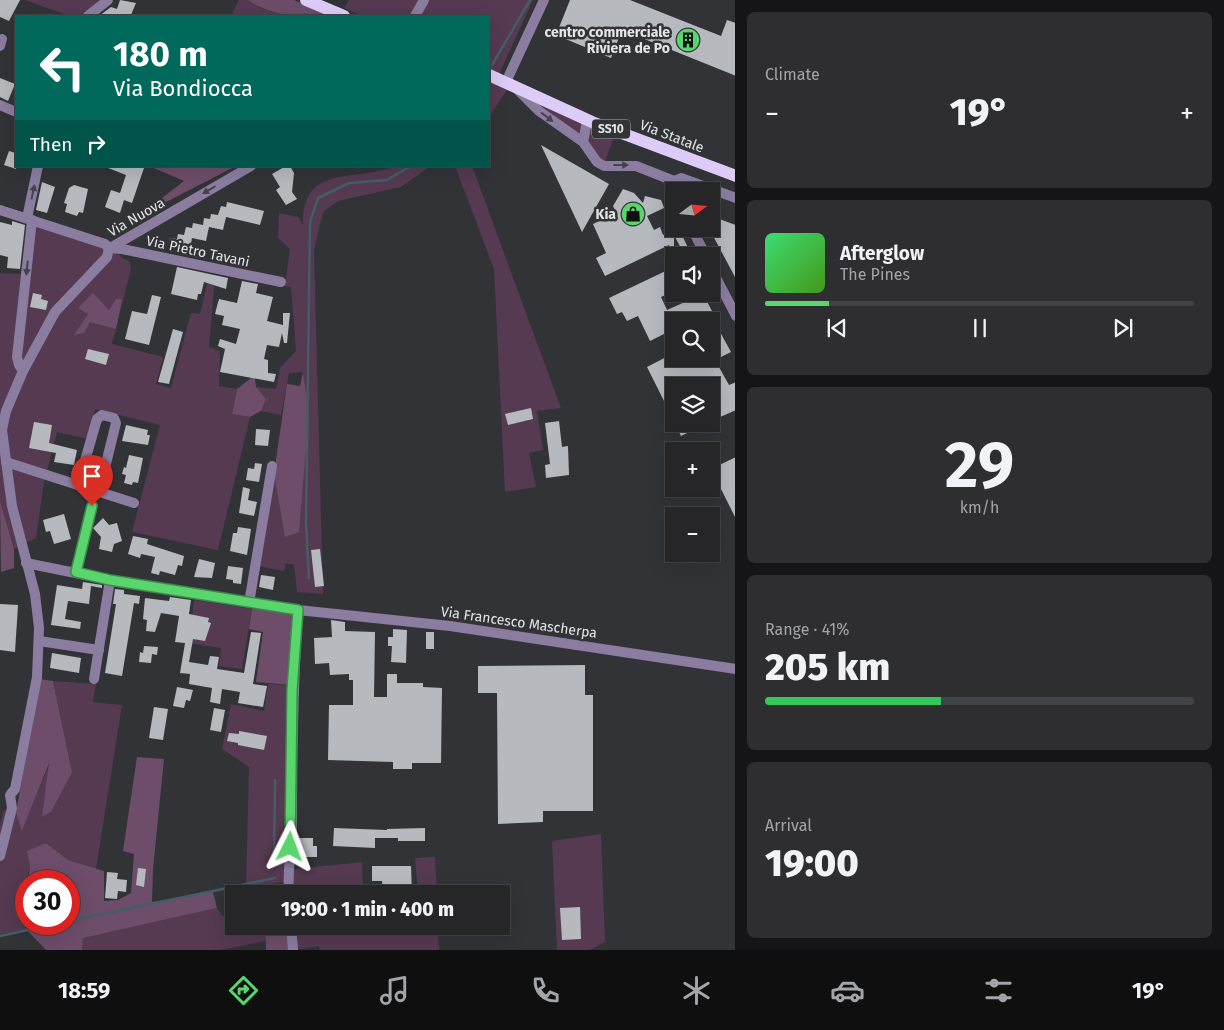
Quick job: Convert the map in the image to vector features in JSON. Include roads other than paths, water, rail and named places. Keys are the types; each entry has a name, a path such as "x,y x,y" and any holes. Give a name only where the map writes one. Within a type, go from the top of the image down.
{"main road":[{"path":"306,0 342,15"},
{"name":"Via Statale","path":"490,75 592,122 735,176"}],"street":[{"path":"89,15 108,0"},
{"path":"416,15 424,0"},
{"path":"544,0 510,84 539,111 583,142 594,159 604,166 636,166 674,180 682,178 735,198"},
{"path":"0,105 15,112"},
{"path":"583,142 586,126 592,122"},
{"path":"23,370 19,366 17,357 30,219 38,167"},
{"name":"Via Nuova","path":"0,210 105,244 109,248 249,167"},
{"path":"0,856 12,808 10,795 15,789 37,676 39,641 38,611 12,506 2,430 6,411 23,370 55,312 107,257 109,248"},
{"name":"Via Pietro Tavani","path":"109,248 122,249 281,282"},
{"path":"720,286 735,316"},
{"path":"78,485 97,419 102,415 114,418 116,423 98,492"},
{"path":"6,462 134,503"},
{"path":"249,603 272,466"},
{"path":"76,572 92,506"},
{"name":"Via Francesco Mascherpa","path":"26,563 110,580 249,603 450,626 735,668"},
{"path":"94,679 110,580"},
{"path":"288,885 287,870 292,829 292,690 298,610"},
{"path":"39,641 99,650"},
{"path":"292,935 293,950"}],"waterway":[{"path":"492,65 530,0"},
{"path":"309,578 306,524 310,222 318,198 349,183 387,180 409,167"},
{"path":"274,865 275,780"},
{"path":"80,919 275,878"},
{"path":"0,936 15,933"}],"place":[{"name":"centro commerciale Riviera de Po","path":"688,40"},
{"name":"Kia","path":"633,214"}]}
